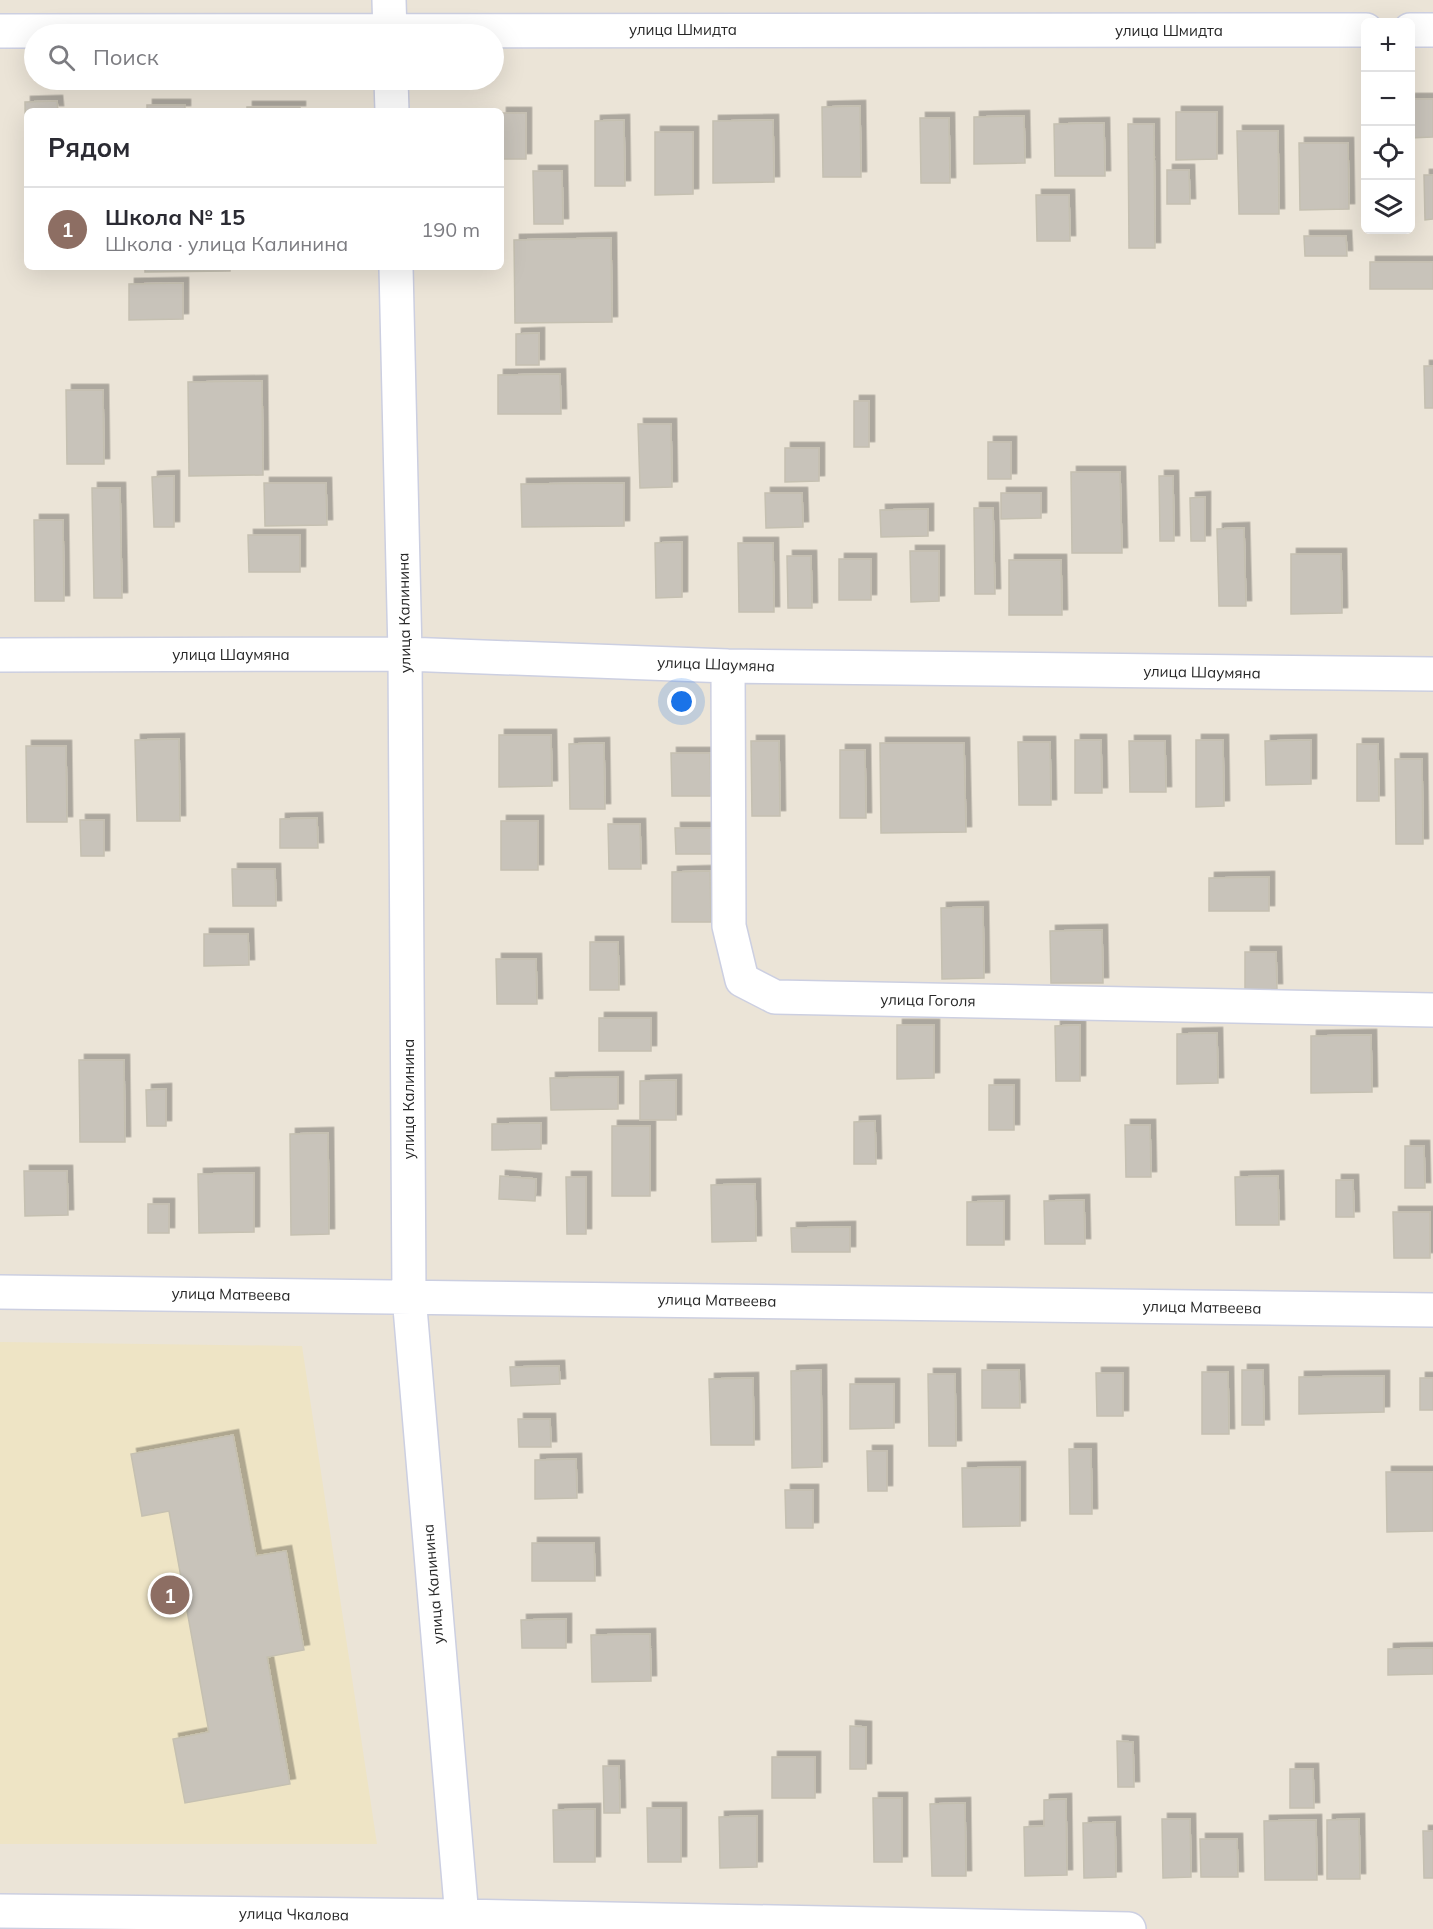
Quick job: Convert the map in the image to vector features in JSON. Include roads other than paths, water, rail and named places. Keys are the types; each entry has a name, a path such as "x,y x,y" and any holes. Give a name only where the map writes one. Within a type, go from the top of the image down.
{"street":[{"name":"улица Шмидта","path":"273,24 390,21 1361,30"},
{"name":"улица Шмидта","path":"0,31 24,30"},
{"path":"1415,30 1433,30"},
{"path":"391,90 392,108"},
{"name":"улица Калинина","path":"396,270 405,654 409,1296 462,1923"},
{"name":"улица Шаумяна","path":"0,655 405,654 728,666 1433,674"},
{"name":"улица Гоголя","path":"728,666 729,926 742,980 775,997 1433,1010"},
{"name":"улица Матвеева","path":"0,1292 1433,1311"},
{"name":"улица Чкалова","path":"0,1911 462,1923 1129,1929"}],"place":[{"name":"Школа № 15","path":"170,1595"}]}
